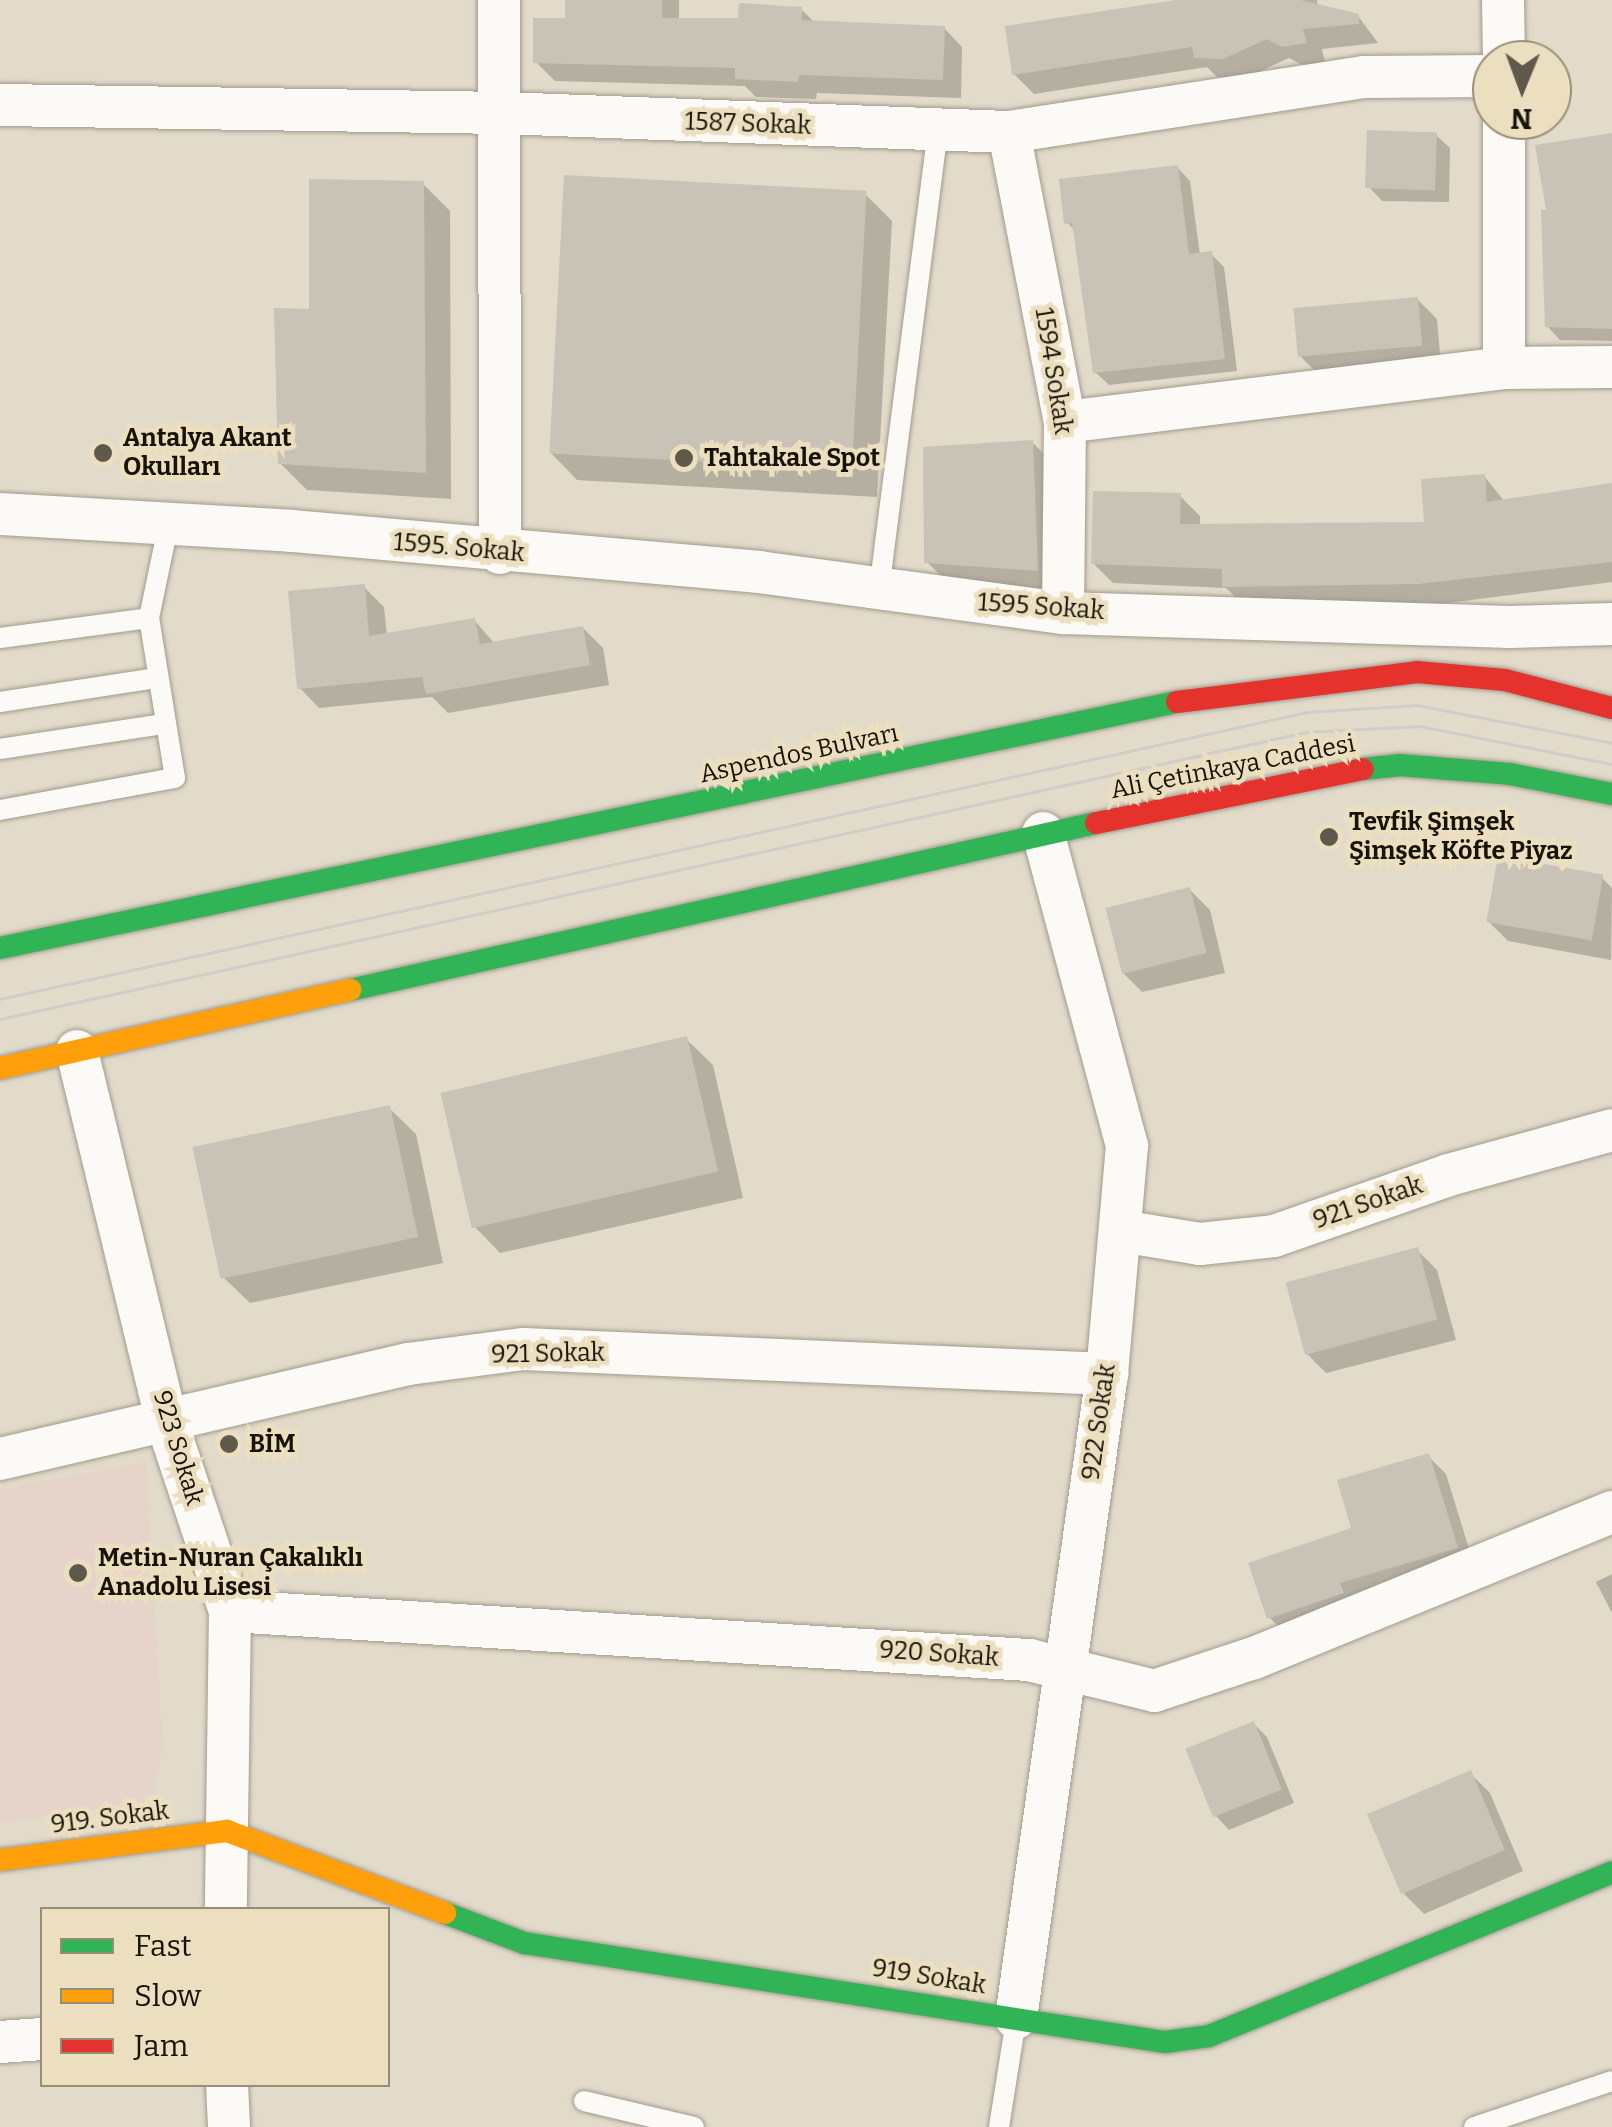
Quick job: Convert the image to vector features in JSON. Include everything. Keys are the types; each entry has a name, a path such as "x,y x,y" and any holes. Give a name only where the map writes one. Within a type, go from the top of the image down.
{"main road":[{"name":"Aspendos Bulvarı","path":"0,948 1227,692 1417,672 1505,680 1612,708"},
{"name":"Ali Çetinkaya Caddesi","path":"1043,833 1315,774 1399,765 1510,774 1612,794"},
{"path":"0,1068 1043,833"},
{"name":"919. Sokak","path":"0,1860 228,1831"},
{"name":"919 Sokak","path":"228,1831 524,1943 1165,2042 1209,2036 1612,1872"}],"street":[{"path":"499,0 500,552"},
{"path":"1503,0 1504,40"},
{"name":"1587 Sokak","path":"0,105 502,113 1010,132 1364,77 1472,76"},
{"name":"1594 Sokak","path":"1010,132 1065,422 1063,613"},
{"path":"1504,140 1504,368"},
{"path":"1065,422 1504,368 1612,367"},
{"name":"1595. Sokak","path":"0,514 169,522 759,572 898,593"},
{"name":"1595 Sokak","path":"898,593 1063,613 1510,628 1612,624"},
{"name":"922 Sokak","path":"1016,2018 1106,1374 1127,1146 1043,833"},
{"name":"923 Sokak","path":"77,1051 168,1423 230,1611 226,1907"},
{"name":"921 Sokak","path":"1121,1231 1200,1244 1274,1236 1449,1174 1612,1130"},
{"name":"921 Sokak","path":"0,1459 168,1423 408,1364 524,1349 1106,1374"},
{"name":"920 Sokak","path":"230,1611 1063,1666 1154,1691 1254,1658 1612,1512"},
{"path":"0,2042 40,2039"},
{"path":"227,2087 229,2127"}],"lane":[{"path":"898,593 938,132"},
{"path":"0,810 175,778 149,618 169,522"},
{"path":"0,638 149,618"},
{"path":"0,702 158,678"},
{"path":"0,750 164,724"},
{"path":"998,2127 1016,2018"},
{"path":"1474,2127 1612,2081"},
{"path":"584,2101 694,2127"}],"shaded area":[{"name":"Metin-Nuran Çakalıklı Anadolu Lisesi","path":"146,1462 163,1747 151,1802 0,1823 0,1489"}],"building":[{"path":"565,0 662,0 662,18 738,18 739,3 802,7 802,20 945,26 943,80 799,75 798,82 735,79 735,68 533,63 533,18 565,18"},
{"path":"1176,0 1301,0 1359,14 1359,24 1303,29 1307,43 1282,47 1267,39 1223,59 1194,58 1192,47 1012,75 1005,26"},
{"path":"1367,130 1437,132 1435,190 1365,188"},
{"path":"1612,133 1612,329 1545,327 1541,210 1546,210 1535,145"},
{"path":"1178,165 1189,254 1212,251 1225,359 1093,373 1072,223 1064,224 1059,179"},
{"path":"564,175 867,191 852,469 549,454"},
{"path":"309,179 424,181 426,473 278,464 274,308 309,309"},
{"path":"1418,297 1422,346 1298,357 1293,308"},
{"path":"1033,440 1038,571 924,563 923,447"},
{"path":"1485,474 1487,502 1612,483 1612,562 1419,584 1222,587 1222,569 1091,564 1093,491 1181,493 1180,524 1424,522 1421,479"},
{"path":"365,584 369,636 475,618 480,644 583,626 590,665 426,694 422,677 297,689 288,591"},
{"path":"1498,856 1603,875 1592,941 1486,922"},
{"path":"1190,887 1206,953 1122,974 1106,908"},
{"path":"687,1036 718,1171 472,1228 440,1093"},
{"path":"390,1105 418,1237 220,1279 192,1147"},
{"path":"1418,1247 1437,1319 1305,1355 1286,1282"},
{"path":"1429,1453 1458,1548 1340,1583 1344,1593 1267,1619 1248,1563 1351,1528 1337,1480"},
{"path":"1254,1721 1282,1790 1213,1817 1185,1749"},
{"path":"1471,1770 1505,1850 1401,1894 1367,1814"}],"tram line":[{"path":"0,999 1307,712 1417,705 1612,743"},
{"path":"0,1019 1306,732 1420,726 1612,764"}],"traffic: fast":[{"path":"0,948 1177,702"},
{"path":"1363,769 1399,765 1510,774 1612,794"},
{"path":"350,990 1096,823"},
{"path":"445,1913 524,1943 1165,2042 1209,2036 1612,1872"}],"traffic: slow":[{"path":"0,1068 350,990"},
{"path":"0,1860 227,1831 445,1913"}],"traffic: jam":[{"path":"1177,702 1417,672 1505,680 1612,708"},
{"path":"1096,823 1363,769"}],"place":[{"name":"Antalya Akant Okulları","path":"103,453"},
{"name":"Tahtakale Spot","path":"684,458"},
{"name":"Tevfik Şimşek Şimşek Köfte Piyaz","path":"1329,837"},
{"name":"BİM","path":"229,1444"},
{"name":"Metin-Nuran Çakalıklı Anadolu Lisesi","path":"78,1573"}]}
